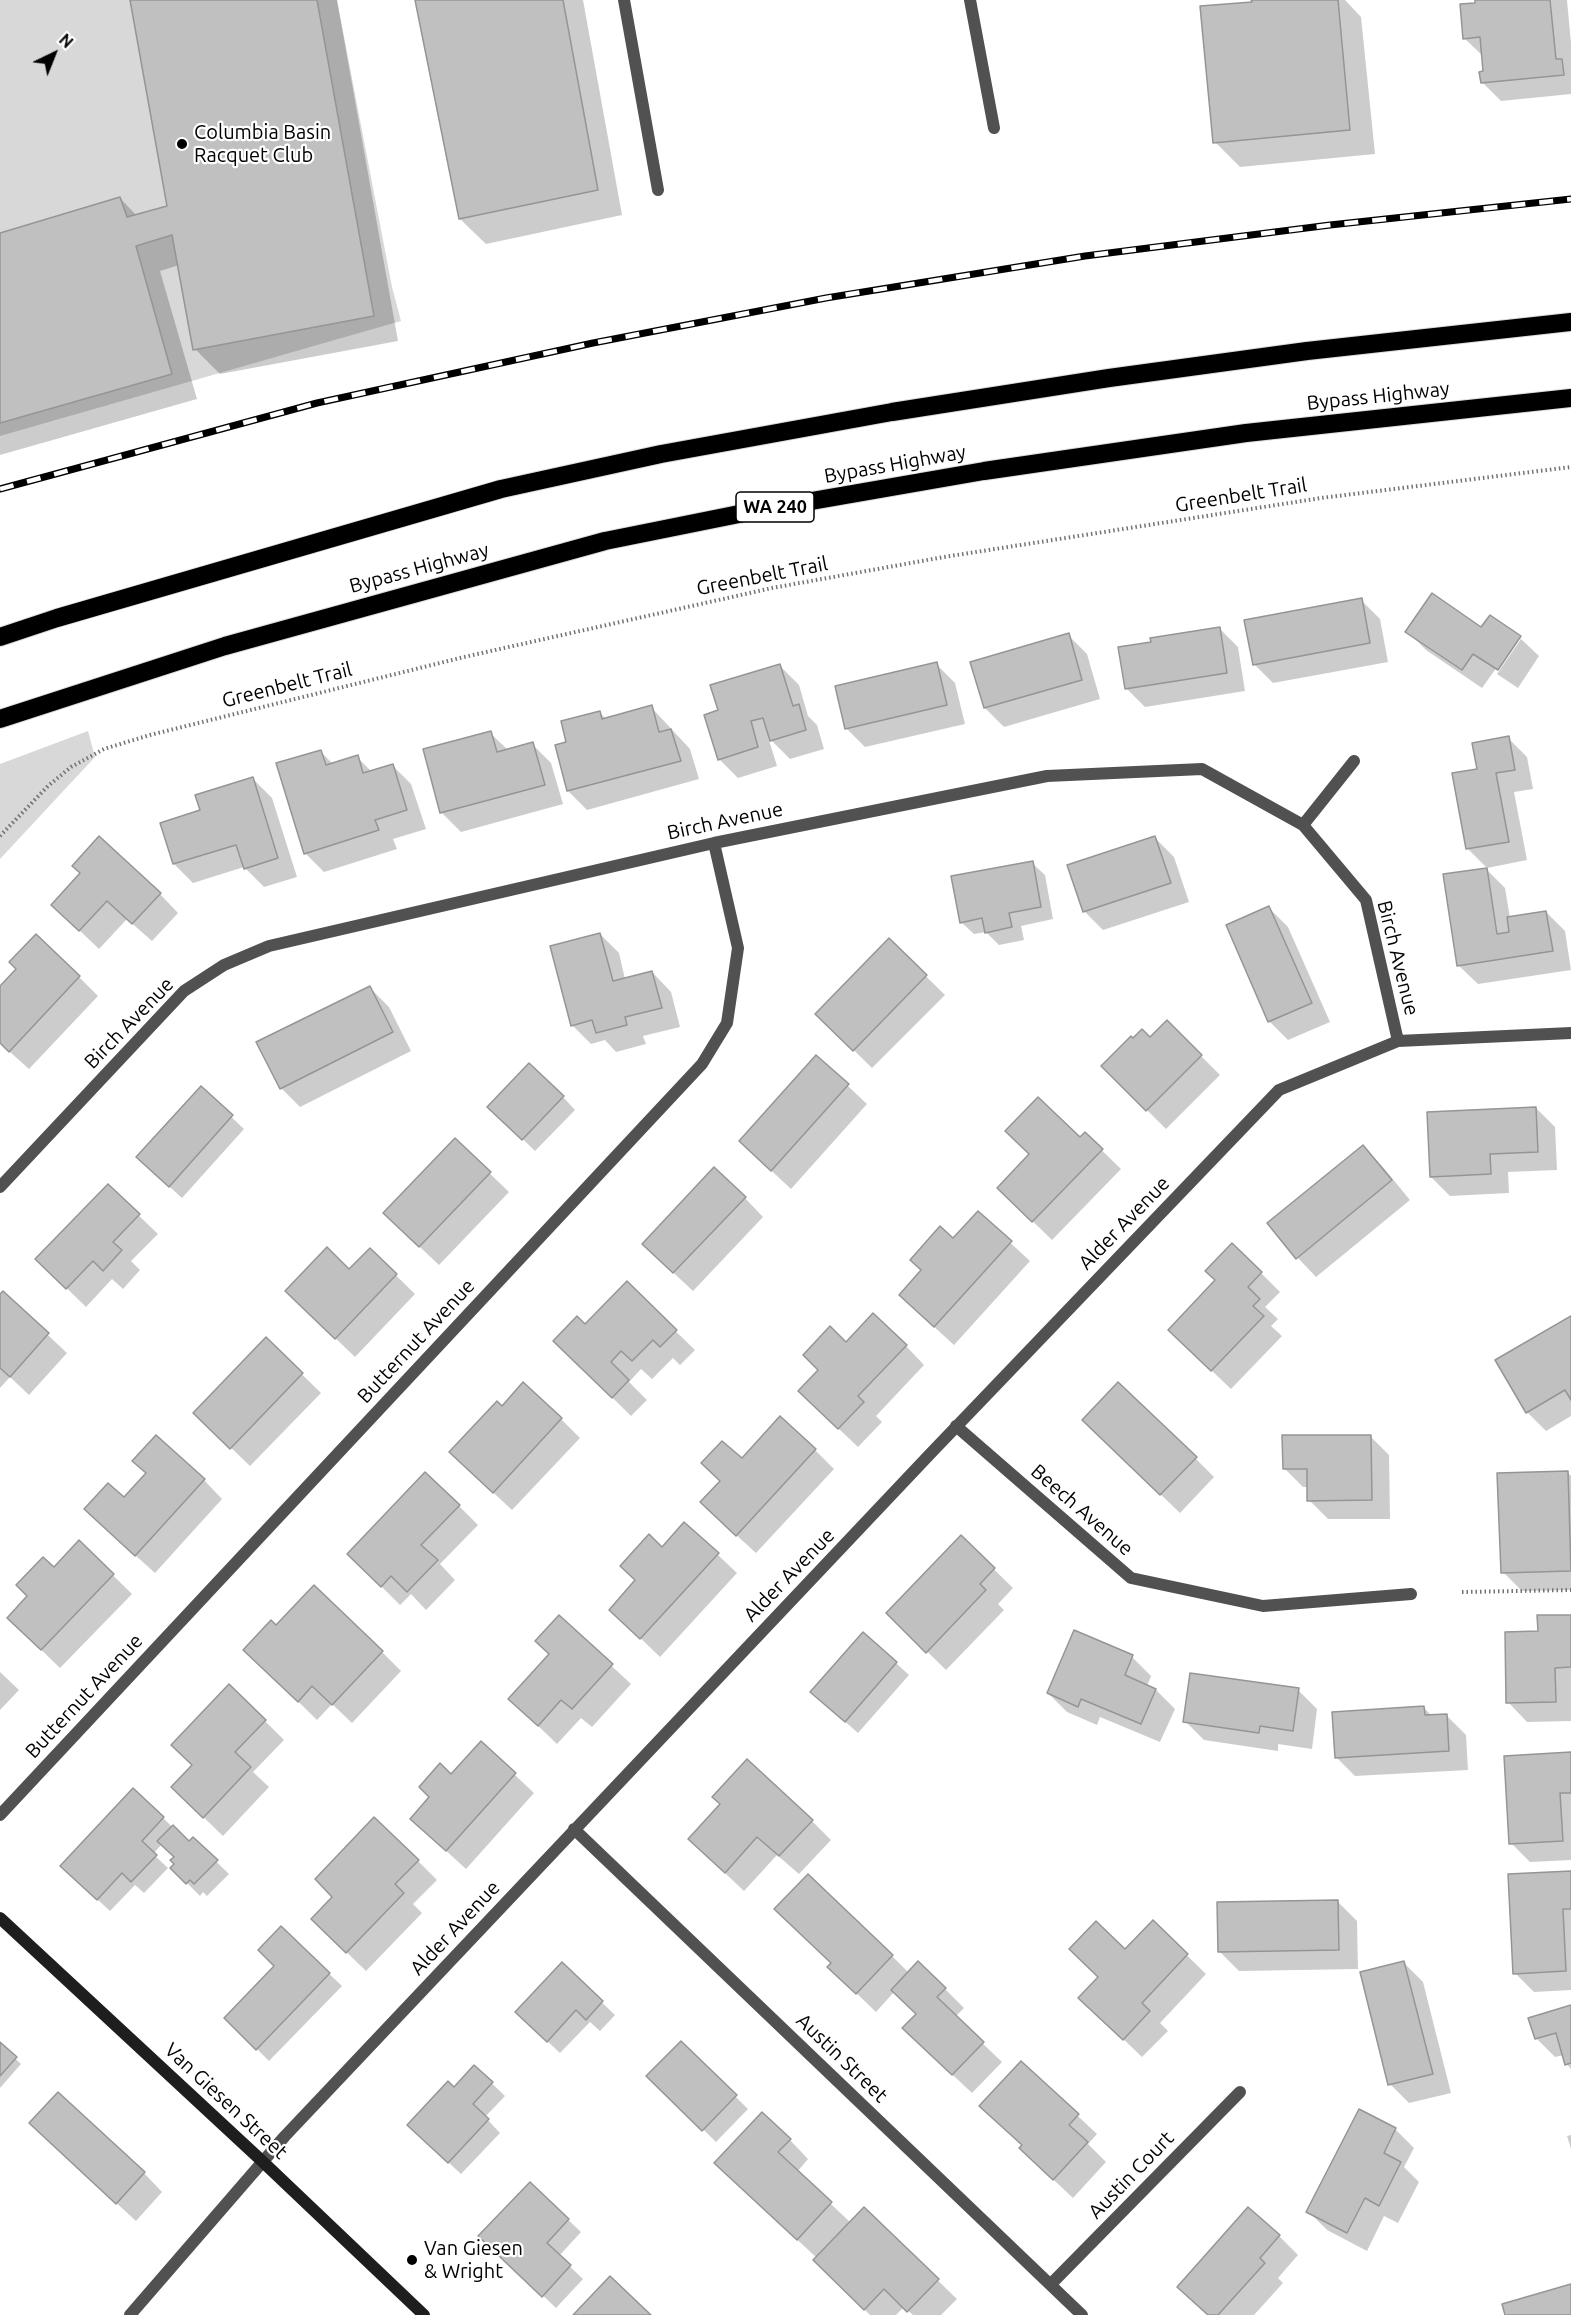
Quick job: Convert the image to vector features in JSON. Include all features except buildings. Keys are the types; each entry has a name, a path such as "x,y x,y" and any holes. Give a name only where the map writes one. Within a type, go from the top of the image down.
{"highway":[{"path":"0,637 57,618 490,492 661,454 892,412 1109,378 1307,351 1571,322"},
{"name":"Bypass Highway","path":"0,719 225,646 605,541 754,511 984,471 1246,433 1571,398"}],"main road":[{"name":"Van Giesen Street","path":"0,1918 424,2315"}],"street":[{"path":"624,0 658,190"},
{"path":"970,0 994,128"},
{"path":"1303,825 1354,761"},
{"name":"Birch Avenue","path":"0,1187 184,991 224,965 269,946 714,843 1047,776 1202,769 1303,825 1366,900 1398,1041"},
{"name":"Butternut Avenue","path":"0,1815 702,1064 727,1023 738,948 714,843"},
{"name":"Alder Avenue","path":"130,2315 262,2161 956,1426 1280,1090 1398,1041 1571,1033"},
{"name":"Beech Avenue","path":"956,1426 1131,1578 1263,1606 1410,1594"},
{"name":"Austin Street","path":"574,1829 1082,2315"},
{"name":"Austin Court","path":"1051,2284 1240,2092"}],"path":[{"name":"Greenbelt Trail","path":"0,836 48,786 71,767 104,749 162,732 475,654 772,588 944,556 1321,498 1571,467"},
{"path":"1462,1592 1571,1590"}],"shaded area":[{"name":"Columbia Basin Racquet Club","path":"0,0 337,0 392,287 401,321 0,436"},
{"path":"88,731 95,757 0,859 0,764"}],"railway":[{"path":"0,489 317,403 593,343 826,298 1085,256 1330,225 1571,199"}],"place":[{"name":"Columbia Basin Racquet Club","path":"182,144"},
{"name":"Van Giesen & Wright","path":"412,2260"}]}
